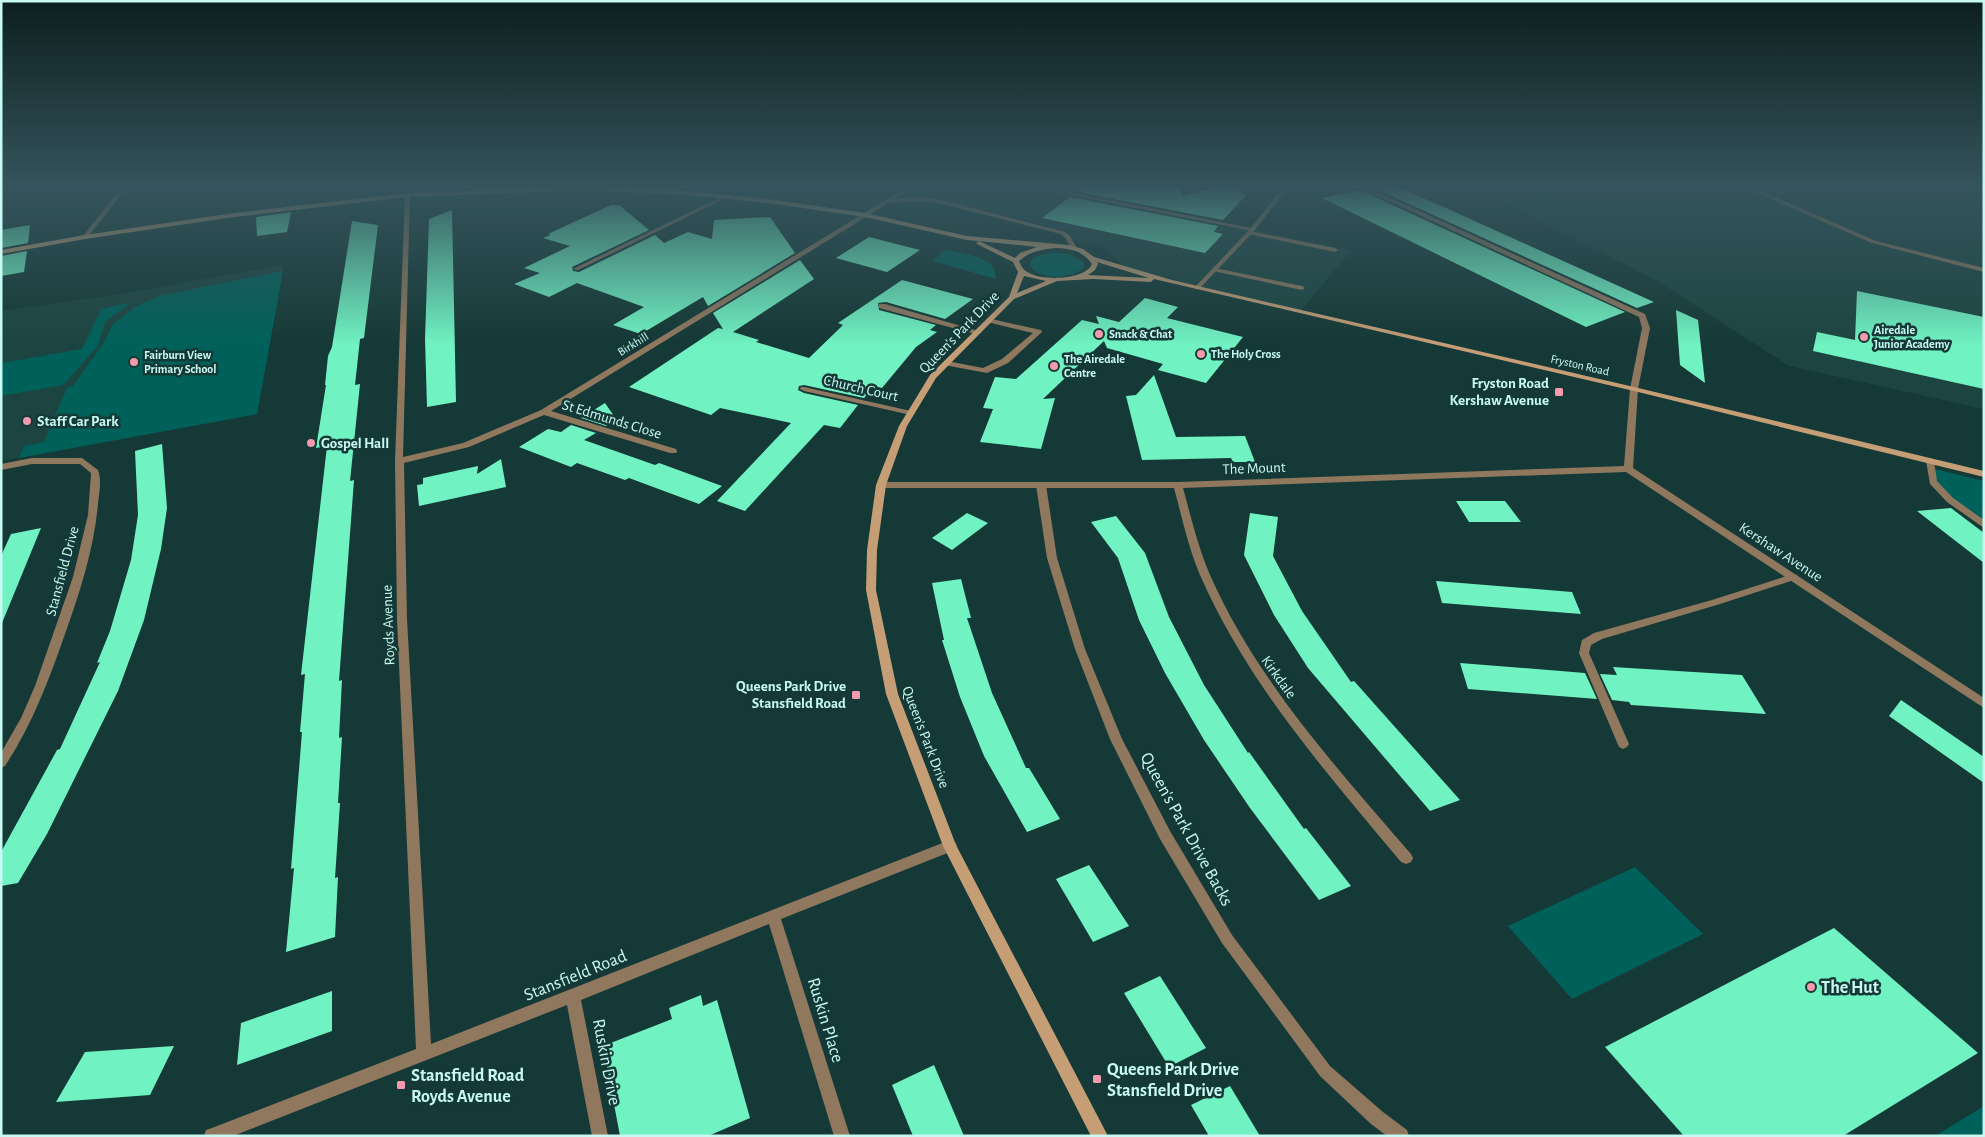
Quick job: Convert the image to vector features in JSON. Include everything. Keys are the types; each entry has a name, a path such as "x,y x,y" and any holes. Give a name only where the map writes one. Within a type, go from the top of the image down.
{"street":[{"name":"Fryston Road","path":"1,252 79,238"},
{"name":"Royds Avenue","path":"405,238 399,461 402,619 424,1054"},
{"path":"576,269 640,238"},
{"name":"Birkhill","path":"399,461 466,445 544,412 827,238"},
{"name":"Fryston Road","path":"967,238 1016,261 1020,255 1028,250 1048,246"},
{"name":"Fryston Road","path":"968,238 1074,248 1093,259 1170,282 1634,389 1984,474"},
{"path":"1069,238 1074,248"},
{"path":"1197,288 1245,238"},
{"path":"1283,238 1335,250"},
{"path":"1473,238 1642,316 1646,328 1634,389 1628,469"},
{"path":"1865,238 1899,249 1984,270"},
{"path":"1080,277 1093,269 1095,264 1093,259"},
{"path":"1016,261 1017,266 1022,271"},
{"path":"1215,270 1302,288"},
{"name":"Fryston Road","path":"1022,271 1041,279 1055,280 1080,277 1170,282"},
{"name":"Queen's Park Drive","path":"1012,298 1022,271"},
{"name":"Queen's Park Drive","path":"1055,280 1012,298 933,377 903,426 881,484 872,550 871,590 892,694 950,846 1100,1136"},
{"path":"882,306 978,332"},
{"path":"947,364 984,371 1005,362 1038,332 990,320"},
{"name":"Church Court","path":"804,389 911,413"},
{"name":"St Edmunds Close","path":"544,412 673,452"},
{"name":"Stansfield Drive","path":"1,467 32,461 82,461 96,472 96,493 76,588 49,665 17,740 1,763"},
{"path":"1930,461 1932,482 1950,500 1984,525"},
{"name":"The Mount","path":"881,484 1178,485 1628,469"},
{"name":"Kershaw Avenue","path":"1628,469 1984,704"},
{"name":"Queen's Park Drive Backs","path":"1041,485 1052,558 1080,649 1116,739 1165,835 1227,939 1325,1071 1377,1118 1401,1136"},
{"name":"Kirkdale","path":"1178,485 1204,574 1248,659 1316,752 1406,858"},
{"path":"1623,744 1584,653 1586,643 1598,636 1793,578"},
{"name":"Stansfield Road","path":"212,1136 573,996 950,846"},
{"name":"Ruskin Place","path":"774,915 842,1136"},
{"name":"Ruskin Drive","path":"573,996 600,1136"}],"shaded area":[{"path":"1065,238 1295,238 1351,250 1300,312 1197,288 1123,267 1111,252 1101,246"},
{"name":"Airedale Junior Academy","path":"1575,238 1984,238 1984,409 1789,366 1659,282"},
{"name":"Fairburn View Primary School","path":"284,265 257,414 1,461 1,311 113,295"}],"green space":[{"path":"945,250 985,260 993,267 996,279 933,261"},
{"path":"1055,252 1072,255 1084,263 1084,267 1072,274 1055,277 1033,270 1029,264 1034,257"},
{"name":"Fairburn View Primary School","path":"283,271 257,414 19,458 24,446 44,442 67,388 73,386 105,341 112,325 135,307 159,296"},
{"path":"132,302 105,322 98,346 63,385 1,396 1,363 82,349 101,309"},
{"path":"1931,468 1984,481 1984,525 1933,482"},
{"path":"1635,867 1703,934 1572,999 1508,926"},
{"path":"1984,1106 1984,1136 1935,1136"}],"building":[{"path":"1,238 29,238 28,243 1,248"},
{"path":"349,238 376,238 364,338 360,339 355,385 360,384 350,481 354,480 339,681 342,680 339,738 342,737 335,878 338,877 335,937 286,952 294,868 291,869 305,674 301,675 327,446 316,448 326,385 328,356 332,347"},
{"path":"428,238 453,238 456,402 427,407 425,339"},
{"path":"543,238 632,238 572,267 573,271 579,272 649,238 658,238 664,243 675,238 785,238 795,253 708,306 703,297 641,334 613,325 644,307 577,283 549,297 514,284 540,273 524,268 570,246"},
{"path":"867,238 920,250 887,272 836,258"},
{"path":"1135,238 1219,238 1205,253"},
{"path":"1404,238 1464,238 1625,312 1586,327"},
{"path":"1484,238 1513,238 1654,302 1637,308"},
{"path":"27,251 24,272 1,276 1,256"},
{"path":"800,260 814,279 733,332 759,340 756,342 809,358 843,325 838,323 902,280 973,299 945,319 886,302 878,303 879,310 936,325 930,330 937,332 916,347 882,388 874,386 864,398 804,385 799,386 798,390 804,393 858,405 840,428 824,425 745,511 717,501 791,423 720,408 711,415 629,387 718,328 723,329 713,313"},
{"path":"1857,291 1984,317 1984,389 1813,351 1817,332 1855,340"},
{"name":"The Airedale Centre","path":"1145,298 1178,307 1167,318 1243,337 1206,383 1158,370 1163,364 1107,348 1104,341 1043,399 1055,398 1041,449 980,442 993,409 983,408 995,377 1016,379 1082,320 1099,324 1096,316 1119,322"},
{"path":"1676,310 1698,320 1705,383 1680,365"},
{"path":"1154,375 1176,437 1245,436 1255,462 1233,462 1231,458 1142,460 1126,396 1136,395"},
{"path":"605,403 616,419 606,426 581,418"},
{"path":"571,425 596,433 584,440 655,465 659,463 722,486 699,504 629,478 625,480 577,463 571,467 519,447 548,429 561,432"},
{"path":"162,444 167,508 161,549 144,620 118,691 47,834 18,883 1,886 1,852 57,750 60,749 100,662 97,663 110,631 131,560 138,515 135,451"},
{"path":"501,459 506,487 419,506 417,485 423,484 423,478 478,466 477,474"},
{"path":"1456,501 1505,501 1521,522 1469,522"},
{"path":"1951,508 1984,533 1984,563 1917,511"},
{"path":"967,513 988,523 952,550 932,538"},
{"path":"1250,513 1278,517 1273,556 1302,611 1351,682 1354,681 1460,800 1430,811 1308,668 1274,615 1244,555"},
{"path":"1116,516 1145,553 1169,617 1204,685 1248,753 1304,829 1306,828 1351,886 1319,900 1250,808 1204,740 1165,673 1139,620 1118,558 1091,522"},
{"path":"41,528 1,623 1,556 11,534"},
{"path":"961,579 971,618 967,618 992,693 1026,768 1029,768 1060,819 1027,832 984,756 960,697 942,640 944,640 932,583"},
{"path":"1436,581 1572,592 1581,614 1442,603"},
{"path":"1460,663 1585,673 1597,699 1468,689"},
{"path":"1613,667 1742,675 1766,714 1631,705 1629,702 1612,700 1600,674 1617,675"},
{"path":"1901,700 1984,757 1984,783 1889,716"},
{"path":"1089,865 1129,926 1093,942 1056,879"},
{"name":"The Hut","path":"1834,928 1978,1053 1843,1136 1684,1136 1605,1047"},
{"path":"1160,976 1206,1048 1169,1067 1124,993"},
{"path":"332,991 332,1031 237,1065 241,1023"},
{"path":"701,995 703,1006 717,1000 750,1118 708,1136 620,1136 603,1046 672,1019 669,1008"},
{"path":"174,1046 150,1095 56,1102 85,1052"},
{"path":"934,1065 964,1136 913,1136 892,1085"},
{"path":"1230,1086 1260,1136 1209,1136 1191,1105"}],"place":[{"name":"Snack & Chat","path":"1099,334"},
{"name":"Airedale Junior Academy","path":"1864,337"},
{"name":"The Holy Cross","path":"1201,354"},
{"name":"Fairburn View Primary School","path":"134,362"},
{"name":"The Airedale Centre","path":"1054,366"},
{"name":"Fryston Road Kershaw Avenue","path":"1559,392"},
{"name":"Staff Car Park","path":"27,421"},
{"name":"Gospel Hall","path":"311,443"},
{"name":"Queens Park Drive Stansfield Road","path":"856,695"},
{"name":"The Hut","path":"1811,987"},
{"name":"Queens Park Drive Stansfield Drive","path":"1097,1079"},
{"name":"Stansfield Road Royds Avenue","path":"401,1085"}]}
